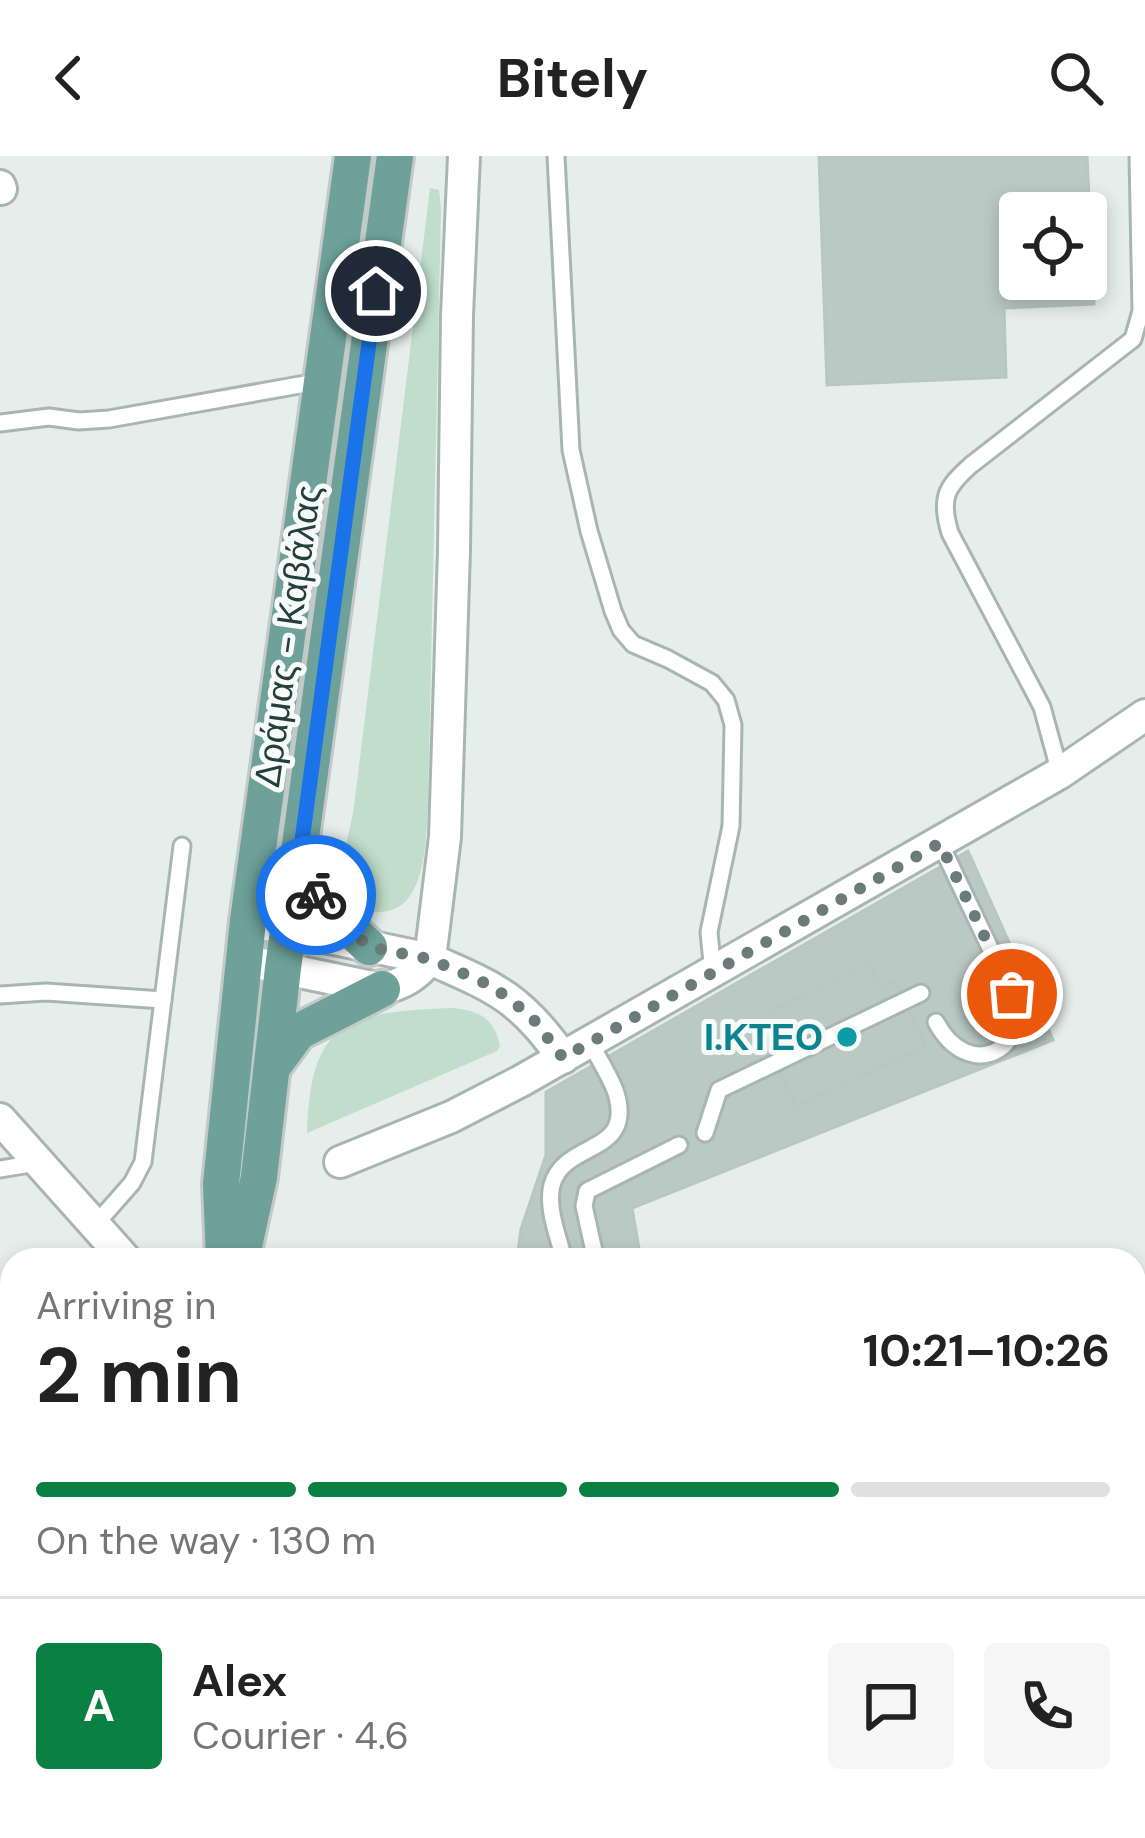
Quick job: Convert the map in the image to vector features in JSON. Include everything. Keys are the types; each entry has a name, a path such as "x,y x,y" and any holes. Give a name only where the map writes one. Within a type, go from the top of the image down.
{"main road":[{"name":"Δράμας - Καβάλας","path":"224,1248 221,1184 243,961 352,156"},
{"name":"Δράμας - Καβάλας","path":"244,1248 259,1177 283,968 395,156"},
{"path":"299,863 319,900 369,947"},
{"path":"271,1069 298,1032 382,989"}],"street":[{"path":"243,961 382,989 412,977 430,959 446,817 464,156"},
{"path":"340,1162 451,1117 576,1050 940,843 1145,715"},
{"path":"248,922 430,959 492,986 576,1050"},
{"path":"0,1119 115,1248"}],"lane":[{"path":"556,156 571,450 613,611 633,644 712,683 726,700 733,724 731,826 710,932 713,973"},
{"path":"1060,772 1042,707 950,533 946,497 952,482 971,465 1133,339 1141,311 1138,156"},
{"path":"0,423 49,417 79,422 110,419 322,381"},
{"path":"936,1022 954,1047 979,1055 1007,1041 1017,1016 1012,994 940,843"},
{"path":"95,1226 132,1183 142,1162 182,846"},
{"path":"0,995 38,992 164,1000"},
{"path":"705,1133 719,1090 922,993"},
{"path":"561,1248 552,1186 569,1160 611,1138 618,1116 616,1094 576,1050"},
{"path":"593,1248 584,1206 587,1191 679,1145"},
{"path":"0,1169 39,1162"}],"green space":[{"path":"430,188 439,190 441,209 426,833 422,867 410,896 400,906 373,912 350,895 344,864"},
{"path":"452,1008 478,1014 490,1023 498,1037 497,1051 307,1133 317,1066 327,1044 342,1029 387,1013"}],"building":[{"path":"819,156 1087,156 1089,192 999,192 999,300 1094,300 1094,304 1004,308 1006,377 827,385"},
{"path":"968,851 1053,1040 632,1208 639,1248 519,1248 546,1155 546,1092"},
{"name":"Ι.ΚΤΕΟ","path":"869,964 881,988 895,982 926,1046 796,1106 765,1041 781,1034 770,1012"}],"way so far":[{"path":"316,895 369,947 430,959 492,986 531,1016 563,1058 940,843 1012,994"}],"place":[{"name":"Ι.ΚΤΕΟ","path":"847,1037"}],"route":[{"path":"316,895 299,863 376,291"}]}
